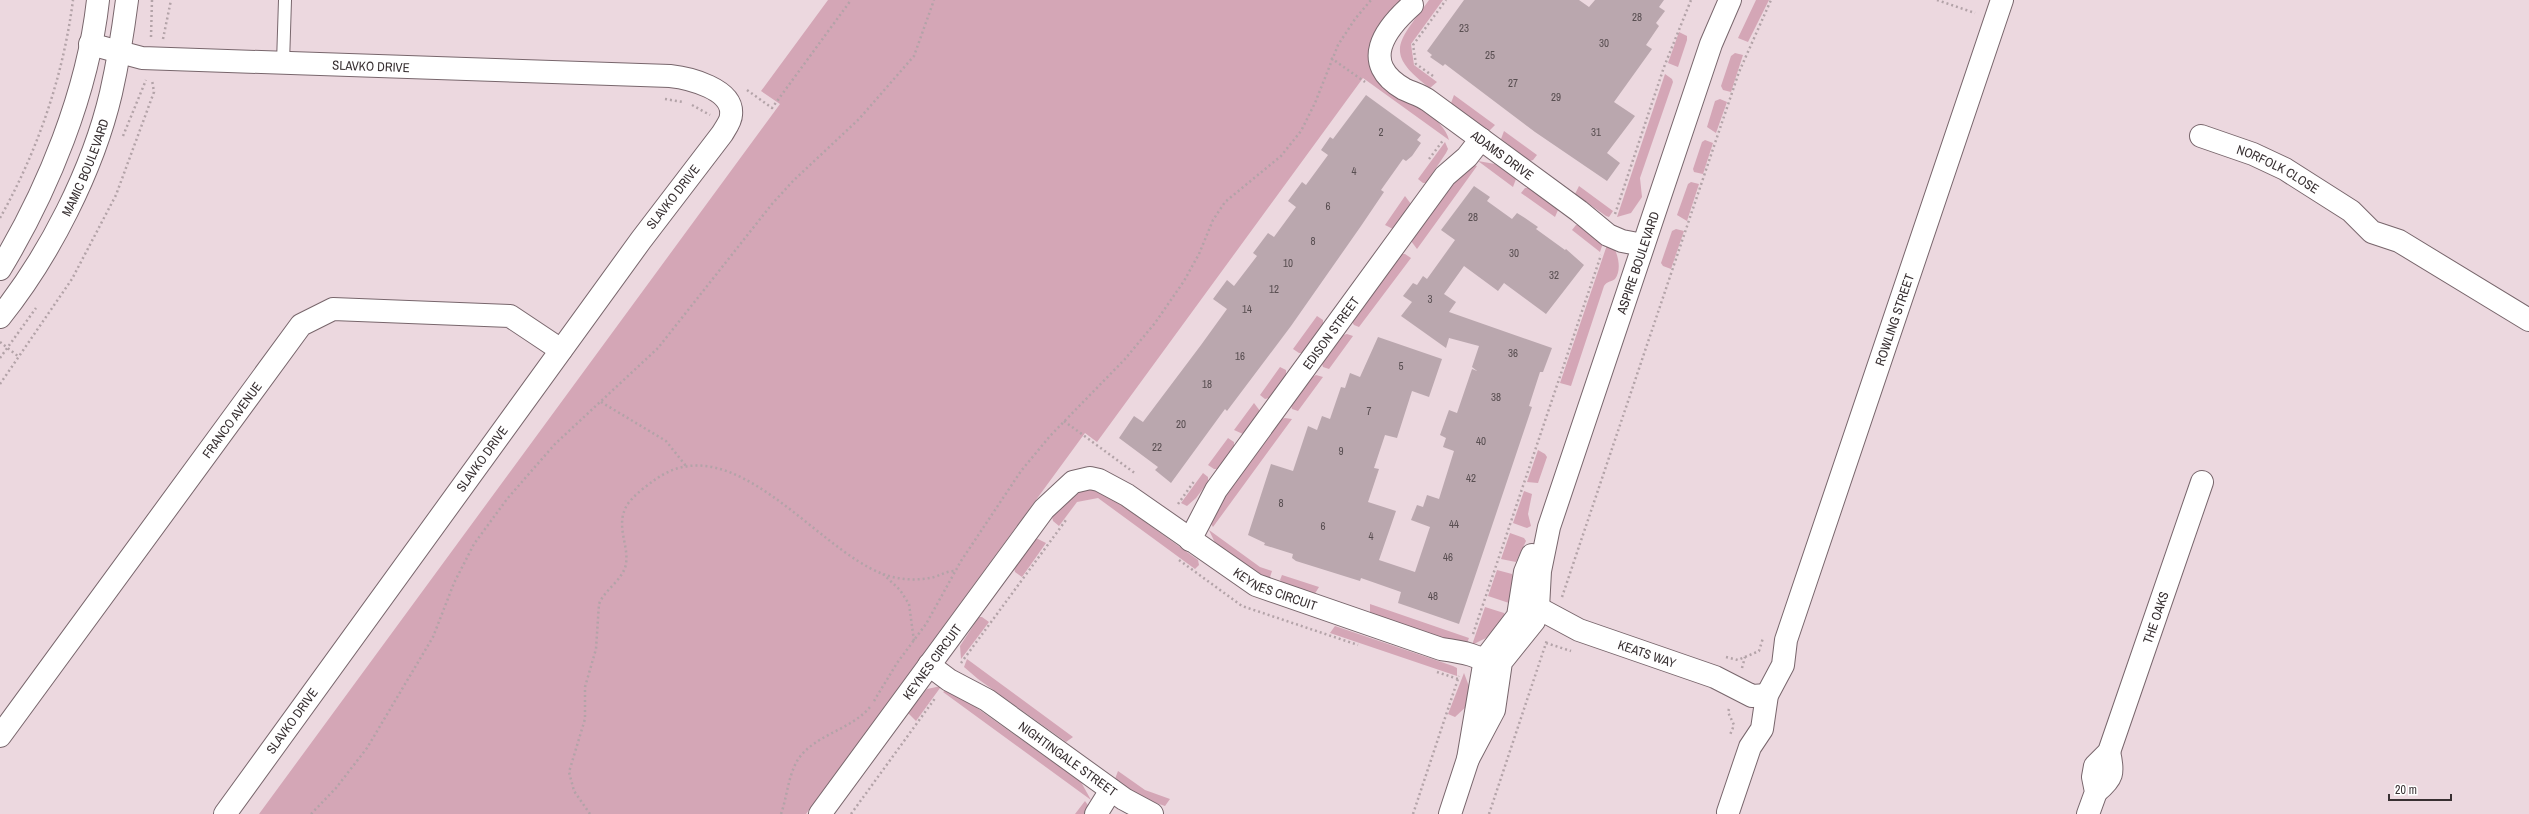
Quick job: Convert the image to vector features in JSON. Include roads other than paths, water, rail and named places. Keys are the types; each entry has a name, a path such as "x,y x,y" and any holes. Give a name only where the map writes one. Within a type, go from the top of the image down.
{"street":[{"path":"0,269 32,209 58,151 72,112 90,44 98,0"},
{"name":"MAMIC BOULEVARD","path":"0,317 24,284 66,210 100,129 111,94 128,0"},
{"name":"ASPIRE BOULEVARD","path":"1540,617 1540,571 1546,534 1714,36 1730,0"},
{"name":"ADAMS DRIVE","path":"1414,2 1395,38 1392,59 1398,71 1420,95 1586,215 1612,219 1622,241 1646,239"},
{"name":"ROWLING STREET","path":"1728,812 1750,747 1762,729 1750,689 1783,665 1786,640 1993,3"},
{"name":"SLAVKO DRIVE","path":"90,44 142,58 155,59 670,76 698,82 724,97 730,106 732,115 722,134 641,240 225,814"},
{"name":"EDISON STREET","path":"1183,535 1445,176 1456,149 1475,134"},
{"name":"NORFOLK CLOSE","path":"2201,136 2269,160 2351,211 2380,220 2400,241 2529,320"},
{"name":"FRANCO AVENUE","path":"0,736 302,325 333,309 510,316 561,350"},
{"name":"KEYNES CIRCUIT","path":"820,814 1044,509 1050,490 1057,480 1073,468 1082,466 1091,467 1106,473 1128,495 1256,585 1441,649 1464,664 1488,666"},
{"name":"THE OAKS","path":"2088,814 2096,792 2110,781 2113,767 2109,752 2202,482"},
{"path":"1450,814 1468,759 1494,710 1488,666 1504,656 1540,617"},
{"name":"KEATS WAY","path":"1540,617 1750,689"},
{"name":"NIGHTINGALE STREET","path":"933,660 987,700 1116,801 1152,814"},
{"path":"1096,814 1116,801"}],"lane":[{"path":"283,63 285,0"}]}
